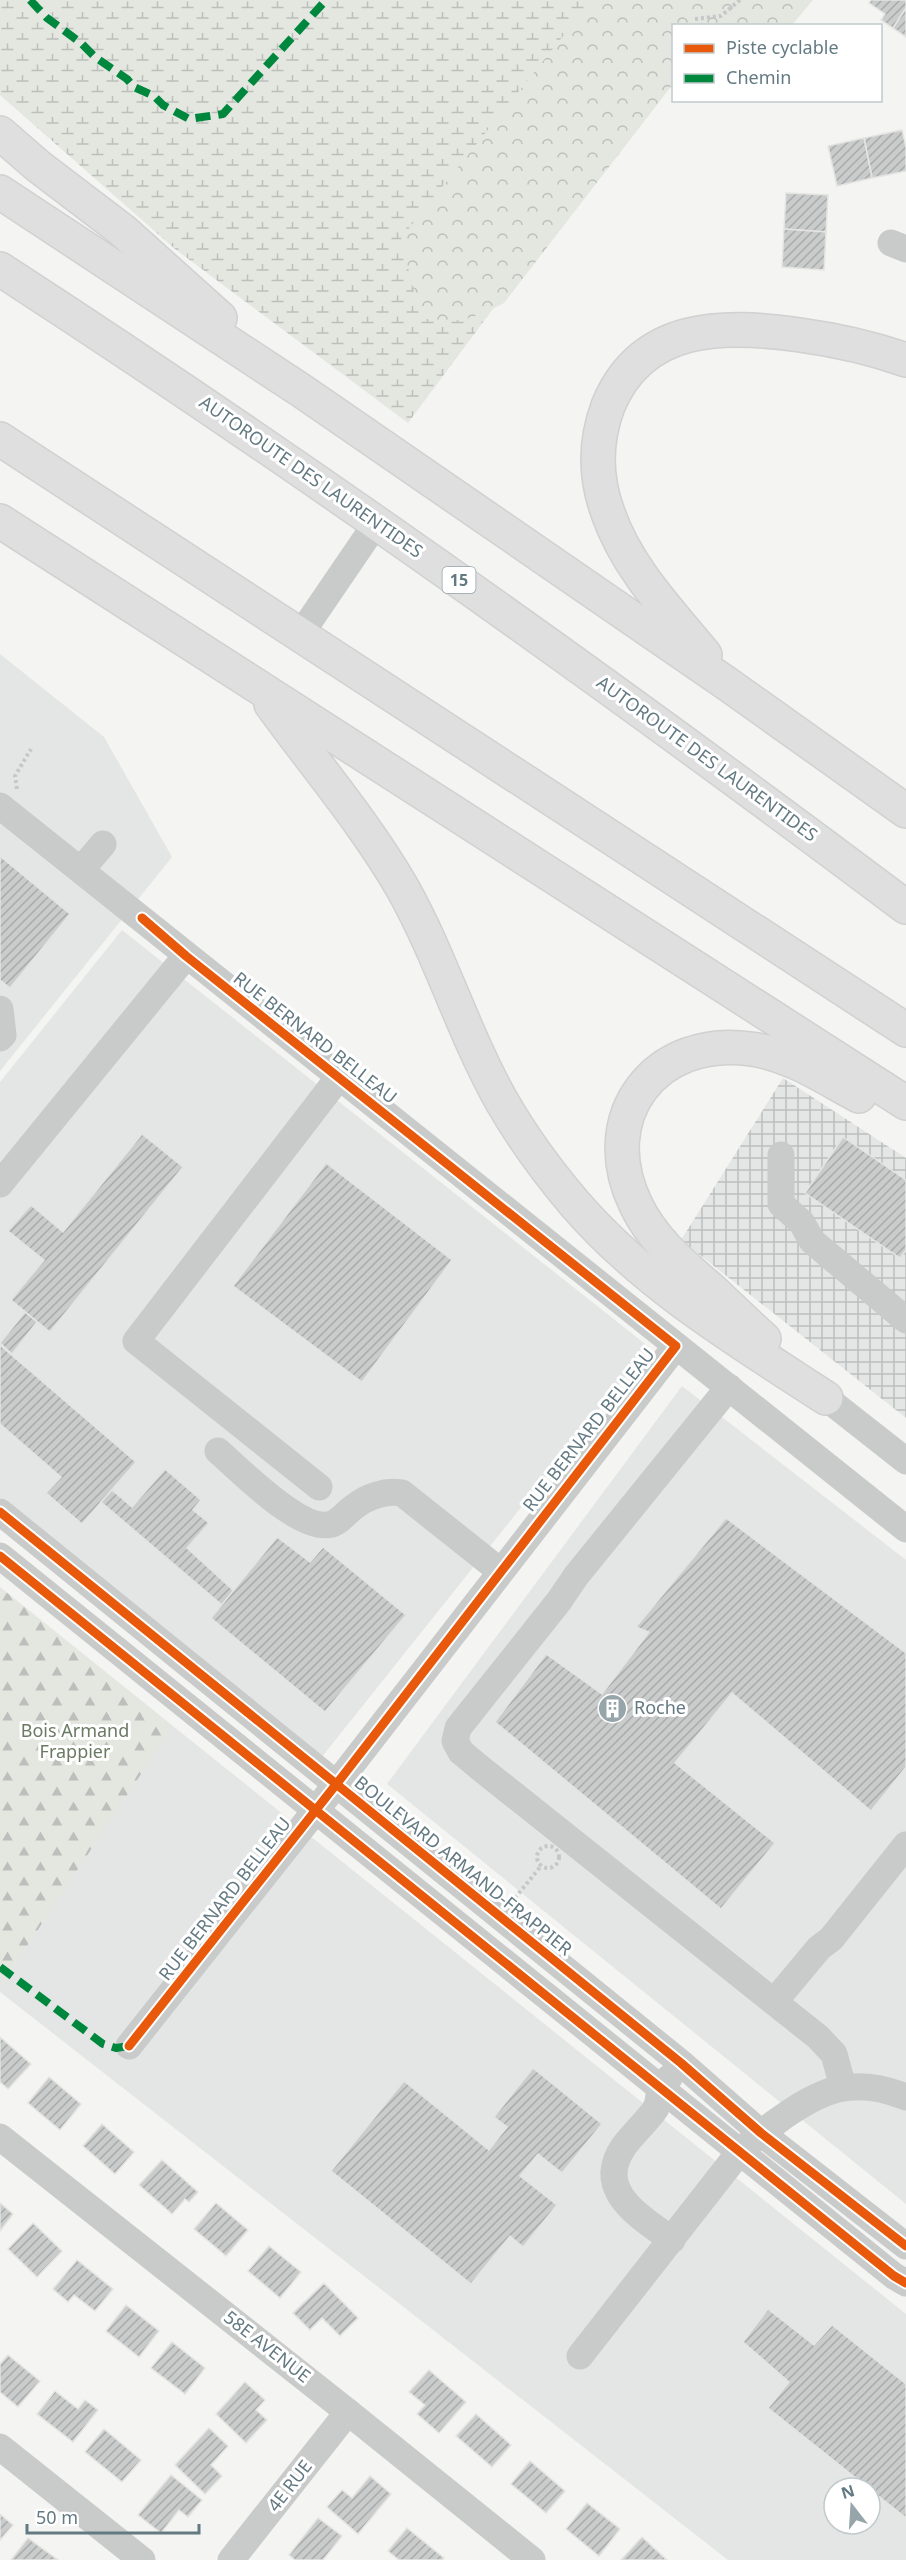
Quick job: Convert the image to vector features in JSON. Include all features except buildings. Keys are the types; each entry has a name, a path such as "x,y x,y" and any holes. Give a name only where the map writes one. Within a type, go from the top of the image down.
{"highway":[{"path":"0,133 38,166 122,230 302,391"},
{"path":"0,192 302,391 726,683 906,811"},
{"name":"AUTOROUTE DES LAURENTIDES","path":"0,268 158,372 377,522 702,755 906,907"},
{"path":"726,683 638,572 622,547 607,512 599,478 598,443 604,419 617,388 633,367 652,351 681,336 711,330 744,329 817,337 906,360"},
{"path":"0,439 906,1030"},
{"path":"0,521 486,836 906,1103"},
{"path":"259,687 355,815 395,876 424,931 501,1100 528,1144 558,1184 612,1242 659,1284 698,1314 826,1398"},
{"path":"826,1398 681,1264 649,1227 634,1202 625,1175 622,1145 626,1118 643,1085 664,1066 680,1056 700,1050 730,1047 758,1050 784,1058 906,1120"}],"street":[{"path":"300,635 377,522"},
{"name":"RUE BERNARD BELLEAU","path":"3,799 81,870 186,956 676,1346 336,1785 129,2046"},
{"path":"81,870 103,844"},
{"path":"0,1184 186,956"},
{"path":"0,1009 3,1035 0,1038"},
{"path":"319,1487 136,1341 339,1077"},
{"path":"781,1155 781,1204 802,1223 812,1241 906,1320"},
{"path":"676,1346 906,1529"},
{"path":"729,1387 576,1576 458,1728 455,1741 461,1752 479,1767 818,2037 821,2057 837,2088"},
{"path":"826,1398 906,1461"},
{"path":"218,1451 243,1476 289,1512 320,1524 334,1524 367,1499 387,1493 402,1493 500,1571"},
{"name":"BOULEVARD ARMAND-FRAPPIER","path":"0,1512 681,2063 761,2133 906,2246"},
{"path":"0,1556 894,2276 906,2283"},
{"path":"774,2002 819,1948 831,1939 906,1845"},
{"path":"672,2240 628,2207 614,2180 618,2159 624,2147 656,2109 660,2101 660,2088 681,2063"},
{"path":"580,2356 740,2152 761,2133 808,2100 837,2088 879,2088 906,2097"},
{"name":"58E AVENUE","path":"0,2137 532,2560"},
{"name":"4E RUE","path":"231,2560 348,2412"},
{"path":"0,2447 142,2560"}],"path":[{"path":"694,19 721,16 740,0"},
{"path":"3,799 18,791 15,776 32,749"},
{"path":"546,1847 554,1849 559,1857 557,1863 550,1868 541,1866 537,1858 540,1850 546,1847"},
{"path":"513,1901 541,1866"}],"shaded area":[{"path":"0,654 104,737 172,857 0,1071"},
{"path":"122,930 649,1347 321,1758 0,1498 0,1082"},
{"path":"783,1078 906,1158 906,1418 681,1240"},
{"path":"682,1386 906,1560 906,2204 387,1784"},
{"path":"173,1726 906,2314 906,2560 728,2560 0,1992 0,1987"}],"green space":[{"path":"0,0 724,0 678,24 672,24 672,68 408,423 175,249 0,95"},
{"path":"592,0 813,0 793,24 672,24 672,85 504,303 473,317 453,321 420,317 401,238"},
{"name":"Bois Armand Frappier","path":"0,1587 173,1726 0,1987"}],"marked path":[{"path":"30,0 47,18 81,43 95,57 127,79 134,87 154,96 163,105 189,119 223,114 326,0"},
{"path":"0,1967 103,2044 116,2048 129,2046"}],"cycle path":[{"path":"129,2046 342,1777 676,1346 186,956 142,918"},
{"path":"0,1512 681,2063 761,2133 906,2246"},
{"path":"0,1556 894,2276 906,2283"}],"place":[{"name":"Roche","path":"613,1708"}]}
